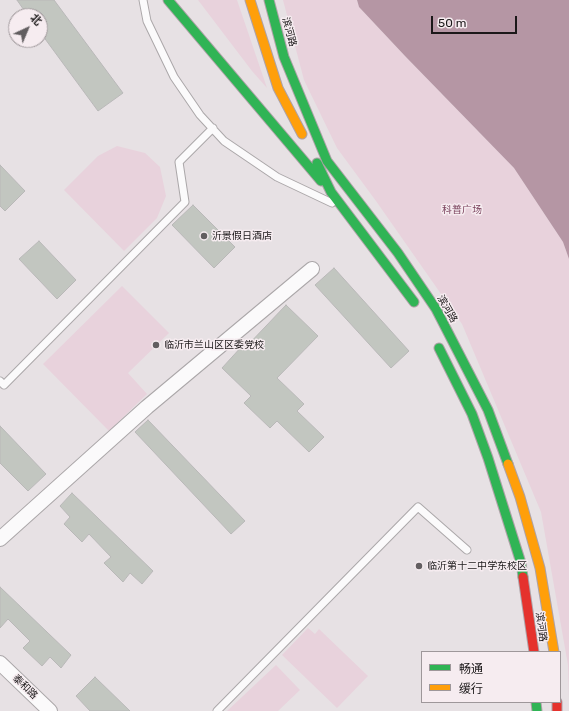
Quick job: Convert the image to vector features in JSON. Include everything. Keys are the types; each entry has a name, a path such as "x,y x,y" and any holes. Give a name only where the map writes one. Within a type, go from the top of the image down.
{"main road":[{"path":"168,0 331,192 419,309"},
{"path":"250,0 278,88 307,142"},
{"name":"滨河路","path":"269,0 284,57 327,161 398,253 436,309 488,410 520,497 540,568 554,651"},
{"path":"314,156 331,192"},
{"name":"滨河路","path":"434,336 472,414 488,458 521,563 534,651"}],"street":[{"path":"0,539 147,407 312,269"},
{"name":"泰和路","path":"0,663 50,711"}],"lane":[{"path":"144,0 147,21 174,77 200,115 224,141 277,177 329,203 342,206"},
{"path":"0,381 4,385 185,202 179,162 213,128"},
{"path":"217,711 418,506 467,550"}],"green space":[{"path":"198,0 237,0 267,88 252,71"},
{"name":"科普广场","path":"283,0 357,0 359,7 514,168 563,242 569,259 569,699 568,665 541,512 462,324 337,148 304,80"},
{"path":"117,146 145,153 160,167 166,196 157,218 124,251 64,190 98,156"},
{"path":"122,286 169,333 128,373 147,394 109,431 43,364"},
{"path":"308,628 315,634 319,629 368,676 337,708 282,655"},
{"path":"276,665 300,690 278,711 227,711"}],"shaded area":[{"path":"357,0 569,0 569,259 563,242 514,168 359,7"}],"building":[{"path":"17,0 54,0 123,93 98,111 48,43 48,8 22,8"},
{"path":"0,165 25,191 5,211 0,206"},
{"name":"沂景假日酒店","path":"193,205 235,247 214,268 172,225"},
{"path":"39,241 76,280 57,299 19,259"},
{"path":"334,268 409,351 391,368 315,285"},
{"path":"286,305 318,336 277,378 304,404 297,411 324,437 309,452 277,421 270,428 244,403 251,396 222,368 243,345 246,347"},
{"path":"148,420 245,521 231,534 135,432"},
{"path":"0,426 46,474 28,491 0,463"},
{"path":"72,493 153,571 142,584 130,573 123,582 104,563 111,557 89,534 82,542 64,524 70,517 60,506"},
{"path":"0,587 71,655 61,668 50,657 42,666 23,648 30,641 8,619 0,628"},
{"path":"95,677 130,711 90,711 76,696"}],"traffic: fast":[{"path":"168,0 321,181"},
{"path":"269,0 284,57 327,161 398,253 436,309 488,410 508,464"},
{"path":"317,163 331,192 414,302"},
{"path":"439,348 472,414 488,458 521,563 523,577"},
{"path":"536,703 537,711"}],"traffic: slow":[{"path":"250,0 278,88 302,134"},
{"path":"508,464 520,497 540,568 554,651"}],"traffic: jam":[{"path":"523,577 534,651"},
{"path":"557,703 557,711"}],"place":[{"name":"沂景假日酒店","path":"204,236"},
{"name":"临沂市兰山区区委党校","path":"156,345"},
{"name":"临沂第十二中学东校区","path":"419,566"}]}
